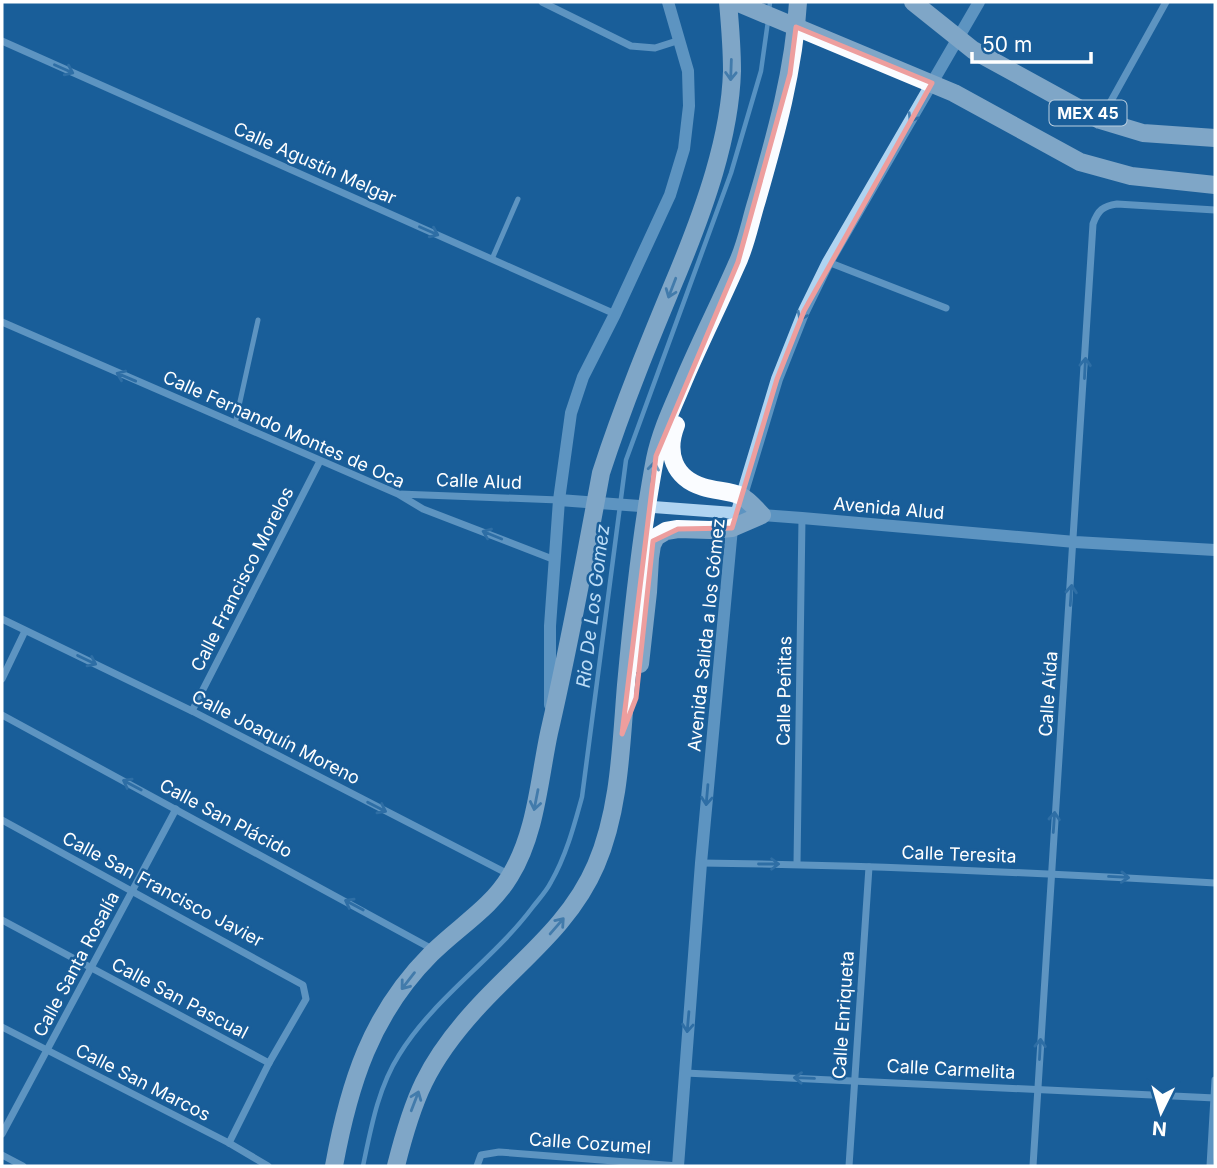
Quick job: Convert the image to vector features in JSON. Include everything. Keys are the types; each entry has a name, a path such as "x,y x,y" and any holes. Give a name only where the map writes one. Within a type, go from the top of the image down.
{"main road":[{"path":"334,1166 341,1124 365,1050 383,1014 402,987 435,950 493,898 511,875 523,850 534,812 578,600 601,473 612,439 693,237 720,146 732,73 728,2"},
{"name":"MEX 45","path":"736,2 954,93 1080,162 1130,176 1215,185"},
{"path":"762,515 737,512 691,482 675,465 671,448 674,430 721,323 770,154 790,74 798,2"},
{"name":"MEX 45","path":"913,2 974,50 1100,120 1143,133 1215,138"},
{"path":"396,1166 416,1096 438,1056 476,1009 562,922 584,889 600,854 612,817 634,604 656,456 669,415 738,262"},
{"path":"622,734 636,698 653,541 666,531 710,530 737,512 762,515"}],"street":[{"path":"542,2 631,46 655,47 680,40"},
{"path":"550,733 550,626 575,400 583,377 615,314 678,173 689,106 688,72 668,2"},
{"name":"Avenida Salida a los Gómez","path":"678,1166 701,863 737,512 777,379 791,341 828,262 979,2"},
{"path":"1100,120 1166,2"},
{"name":"Calle Agustín Melgar","path":"2,41 615,314"},
{"name":"Calle Aída","path":"1033,1166 1075,542 1093,224 1097,213 1105,206 1118,204 1215,210"},
{"path":"828,262 946,308"},
{"name":"Calle Fernando Montes de Oca","path":"2,322 398,494 423,509 556,561"},
{"name":"Calle Francisco Morelos","path":"192,711 320,461"},
{"name":"Calle Alud","path":"398,494 564,501"},
{"path":"564,501 737,512"},
{"name":"Avenida Alud","path":"762,515 1075,542 1215,550"},
{"name":"Calle Peñitas","path":"797,864 802,518"},
{"name":"Calle Joaquín Moreno","path":"2,619 192,711 511,875"},
{"path":"2,678 25,631"},
{"name":"Calle San Plácido","path":"2,715 435,950"},
{"name":"Calle Santa Rosalía","path":"2,1134 176,809"},
{"name":"Calle San Francisco Javier","path":"2,820 299,981 306,990 306,999 270,1063"},
{"name":"Calle Teresita","path":"701,863 1051,873 1215,883"},
{"name":"Calle Enriqueta","path":"849,1166 869,867"},
{"name":"Calle San Pascual","path":"2,920 270,1063"},
{"name":"Calle San Marcos","path":"2,1027 229,1143 268,1166"},
{"path":"229,1143 270,1063"},
{"name":"Calle Carmelita","path":"684,1073 1215,1098"},
{"path":"1210,1166 1215,1080"},
{"name":"Calle Cozumel","path":"477,1166 481,1155 499,1152 678,1166"},
{"path":"2,1155 23,1166"}],"lane":[{"path":"492,259 518,199"},
{"path":"234,424 258,320"}],"highlighted area":[{"path":"796,27 932,83 804,311 777,379 732,528 678,529 653,541 636,698 622,734 656,456 738,262 790,74"}],"waterway":[{"name":"Rio De Los Gomez","path":"769,12 770,2"},
{"name":"Rio De Los Gomez","path":"363,1166 380,1095 399,1055 429,1015 499,945 542,896 569,841 582,797 626,460 731,173 761,71 768,21"}]}
